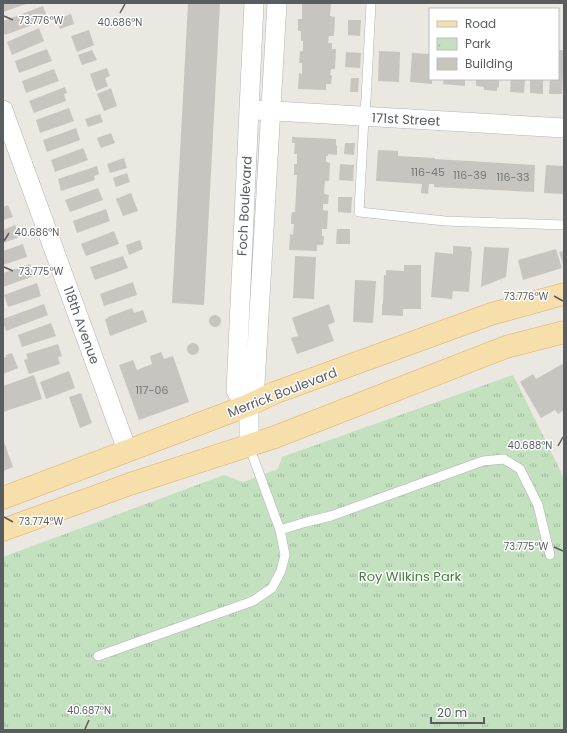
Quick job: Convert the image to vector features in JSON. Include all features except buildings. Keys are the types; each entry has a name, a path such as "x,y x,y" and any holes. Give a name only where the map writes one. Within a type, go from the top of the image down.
{"main road":[{"name":"Merrick Boulevard","path":"3,498 249,405 274,394 491,314 564,294"},
{"path":"3,530 130,484 275,437 506,347 564,332"}],"street":[{"name":"Foch Boulevard","path":"249,405 236,391 254,3"},
{"name":"Foch Boulevard","path":"249,446 249,405 255,384 277,3"},
{"name":"118th Avenue","path":"3,110 127,450"},
{"name":"171st Street","path":"249,110 564,128"}],"lane":[{"path":"371,3 359,212 445,221 564,225"},
{"path":"98,656 253,601 272,588 281,571 285,555 280,530 249,446"},
{"path":"280,530 330,516 483,461 504,459 520,469 538,505 550,555"}],"green space":[{"name":"Roy Wilkins Park","path":"513,375 564,478 564,730 3,730 3,557 224,475 243,482 278,469 282,457"}]}
